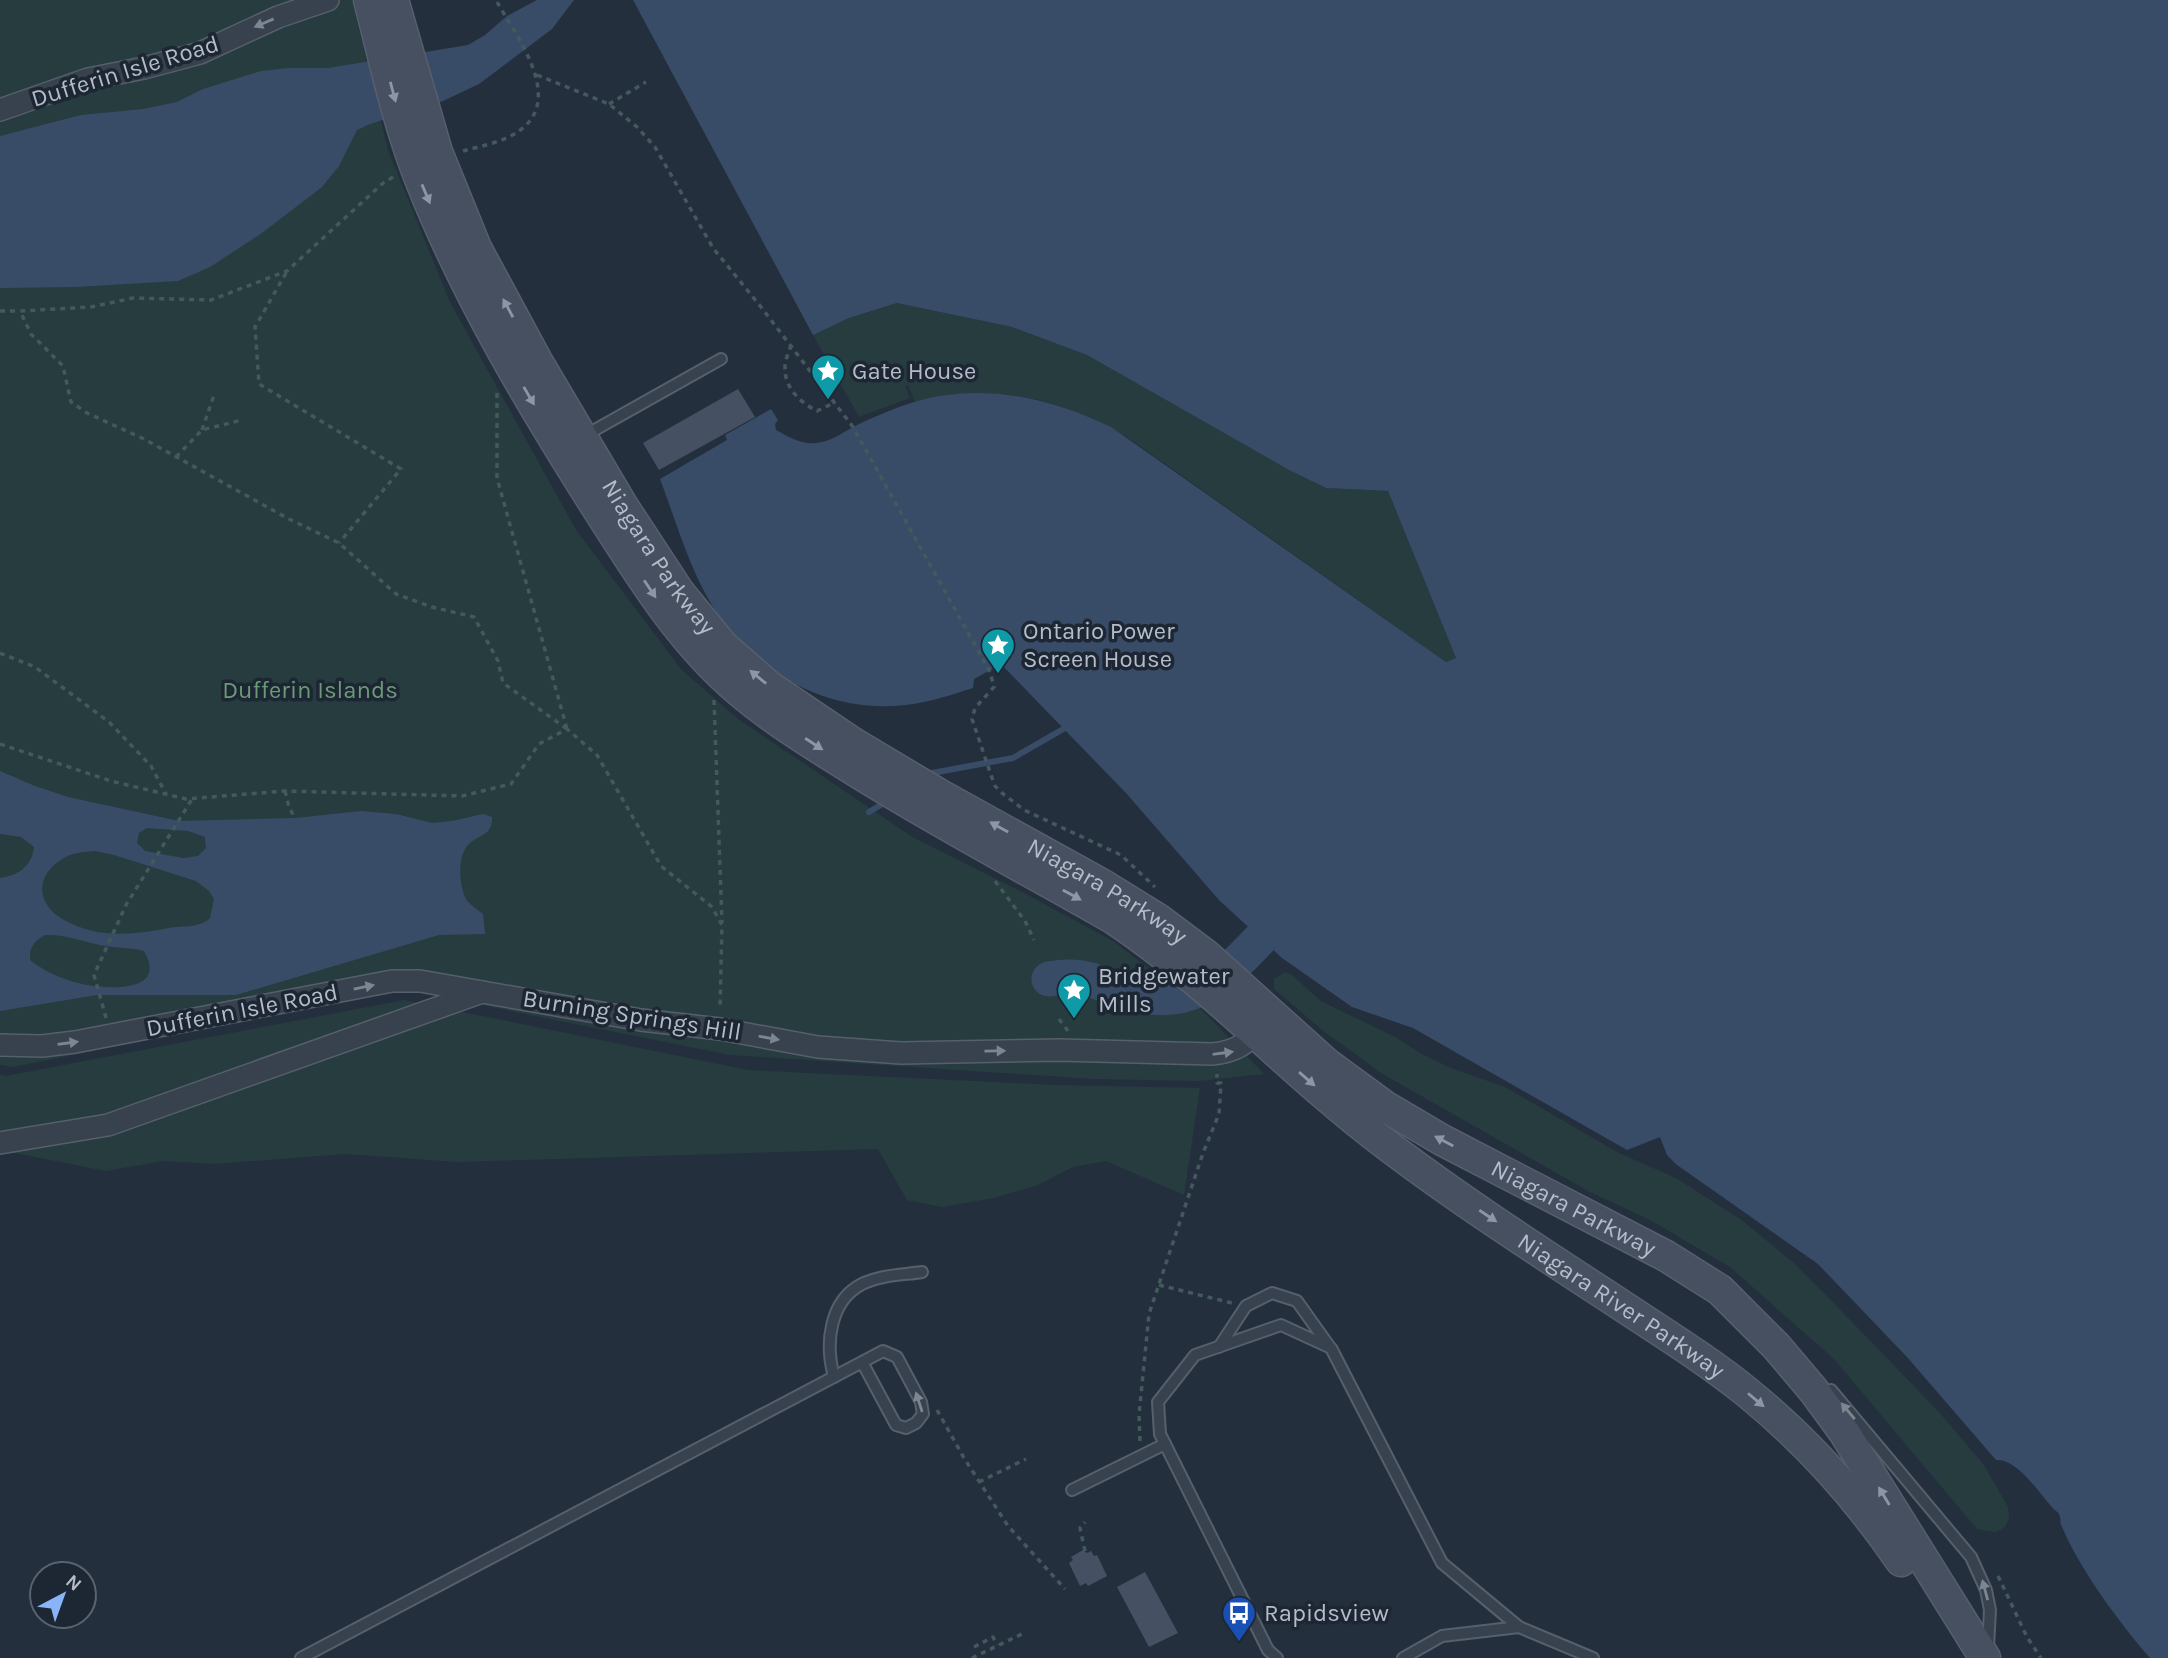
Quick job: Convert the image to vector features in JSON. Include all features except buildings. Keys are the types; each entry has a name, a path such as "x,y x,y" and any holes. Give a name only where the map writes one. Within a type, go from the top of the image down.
{"main road":[{"name":"Niagara Parkway","path":"369,0 395,52 415,126 455,200 476,248 581,437 679,592 723,646 755,676 889,778"},
{"name":"Niagara Parkway","path":"393,0 395,52"},
{"name":"Niagara Parkway","path":"415,126 416,168 442,230 503,349 565,457 664,609 697,649 739,690 780,723 889,778 934,805 1103,885 1260,1015 1395,1112 1443,1140 1655,1250 1720,1290 1776,1346 1837,1422 1987,1658"},
{"name":"Niagara Parkway","path":"1175,946 1225,1004"},
{"name":"Niagara River Parkway","path":"1225,1004 1260,1015 1386,1145 1457,1196 1692,1352 1772,1414 1824,1463 1871,1518 1964,1658"}],"street":[{"name":"Dufferin Isle Road","path":"0,110 88,79 144,68 200,52 288,13 328,0"},
{"name":"Dufferin Isle Road","path":"0,1045 42,1046 110,1035 392,981 420,981 484,991"},
{"name":"Burning Springs Hill","path":"484,991 641,1020 720,1029 818,1047 901,1053 1059,1050 1212,1054 1235,1051 1260,1015"},
{"path":"0,1143 108,1125 484,991"}],"lane":[{"path":"581,437 721,359"},
{"path":"834,1377 828,1350 830,1331 843,1299 864,1283 922,1272"},
{"path":"1720,1290 1750,1310 1783,1338 1801,1358"},
{"path":"1218,1347 1246,1306 1272,1293 1297,1301 1331,1348 1442,1563 1519,1627 1593,1658"},
{"path":"1277,1658 1268,1650 1160,1434 1158,1402 1195,1355 1282,1325 1331,1348"},
{"path":"301,1658 834,1377 862,1362 883,1351 897,1357 921,1402 922,1414 916,1423 906,1428 896,1425 862,1362"},
{"path":"1823,1381 1963,1545 1975,1563 1986,1590 1990,1610 1987,1658"},
{"path":"1072,1490 1165,1444"},
{"path":"1403,1658 1442,1636 1519,1627"}],"path":[{"path":"461,152 507,136 525,126 538,101 537,75 496,0"},
{"path":"537,75 609,104 629,119 655,147 708,242 853,427 990,672 993,687 972,714 995,786 1012,802 1121,855 1161,893"},
{"path":"609,104 646,82"},
{"path":"339,543 401,469 259,384 255,327 289,270 382,184 403,173"},
{"path":"288,279 289,270"},
{"path":"0,311 91,307 133,298 211,300 289,270"},
{"path":"20,311 31,334 63,366 72,402 87,413 144,439 339,543 396,594 432,607 474,617 498,661 503,683 567,729 597,755 662,866 712,907 722,925"},
{"path":"791,345 785,368 789,385 802,404 817,411 834,403"},
{"path":"497,383 497,478 567,729"},
{"path":"176,457 202,430 214,395"},
{"path":"202,430 242,420"},
{"path":"0,653 35,667 109,722 151,766 166,794"},
{"path":"713,687 722,925 720,1029"},
{"path":"0,744 111,781 192,799 285,791 462,796 511,784 539,744 567,729"},
{"path":"285,791 295,818"},
{"path":"110,1035 94,975 126,905 192,799"},
{"path":"997,884 1025,921 1034,940"},
{"path":"1140,1441 1139,1415 1149,1314 1203,1153 1219,1114 1221,1083 1217,1083 1217,1072"},
{"path":"1159,1286 1246,1306"},
{"path":"932,1400 979,1482 1008,1526 1065,1590"},
{"path":"979,1482 1026,1459"},
{"path":"1084,1551 1080,1528 1086,1522"},
{"path":"972,1658 1024,1633"},
{"path":"974,1647 993,1637 997,1645"}],"green space":[{"name":"Dufferin Islands","path":"0,0 352,0 388,150 450,302 576,530 681,669 738,719 914,838 1113,941 1201,1009 1264,1074 1199,1081 1094,1079 730,1055 401,989 13,1067 0,1065"},
{"path":"897,303 1012,327 1087,355 1289,470 1326,488 1388,491 1456,658 1446,662 1127,437 1077,412 1024,397 997,394 942,396 915,402 908,385 905,386 910,398 859,417 813,335 849,318"},
{"path":"1285,972 1321,1001 1451,1068 1505,1087 1619,1153 1676,1178 1743,1221 1795,1264 1939,1412 1984,1465 2008,1507 2009,1518 2005,1527 1996,1532 1977,1529 1834,1359 1730,1267 1650,1220 1590,1192 1381,1073 1321,1029 1274,989 1274,979"},
{"path":"404,1000 748,1070 1055,1085 1200,1088 1184,1195 1106,1161 1073,1167 1036,1186 993,1198 942,1207 907,1200 878,1149 457,1162 346,1154 213,1164 164,1161 106,1171 0,1150 0,1075"}],"water":[{"path":"537,0 574,0 552,29 479,84 443,101 357,130 339,166 322,187 262,233 210,267 178,281 0,288 0,136 81,115 143,109 177,102 203,89 261,71 328,68 468,45 485,35 507,16"},
{"path":"633,0 2168,0 2168,1658 2150,1658 2128,1632 2078,1558 2061,1525 2059,1514 2034,1485 2020,1470 2004,1461 1996,1460 1907,1357 1818,1264 1677,1165 1667,1155 1660,1137 1627,1150 1413,1028 1352,1007 1282,958 1219,900 1126,793 1001,664 974,679 973,688 915,704 875,706 845,702 816,693 764,664 741,643 721,619 698,579 660,479 727,440 725,435 771,409 778,420 775,424 776,430 801,442 816,443 920,400 962,393 984,393 1049,403 1111,427 1446,662 1456,658 1388,491 1326,488 1289,470 1087,355 1012,327 897,303 849,318 813,335"},
{"path":"0,771 68,797 179,821 295,818 361,811 396,814 432,823 483,814 492,817 490,828 464,850 460,871 466,899 483,914 485,934 439,935 236,995 97,995 0,1011 0,878 23,869 33,854 34,847 21,837 0,834","holes":["147,828 188,831 205,837 206,848 198,856 183,858 145,851 137,843 139,833","95,851 114,855 196,881 209,891 214,899 210,918 195,925 116,934 90,930 64,920 48,906 42,889 44,880 54,865 75,853","59,936 144,951 150,966 147,977 138,984 124,987 76,983 31,961 31,949 41,937"]}],"waterway":[{"path":"928,776 932,773 1013,758 1065,728"},
{"path":"869,812 889,800"},
{"path":"1049,979 1087,979 1145,997 1183,995 1216,980 1260,939"}],"place":[{"name":"Gate House","path":"828,401"},
{"name":"Ontario Power Screen House","path":"998,675"},
{"name":"Bridgewater Mills","path":"1074,1020"},
{"name":"Rapidsview","path":"1239,1643"}]}
